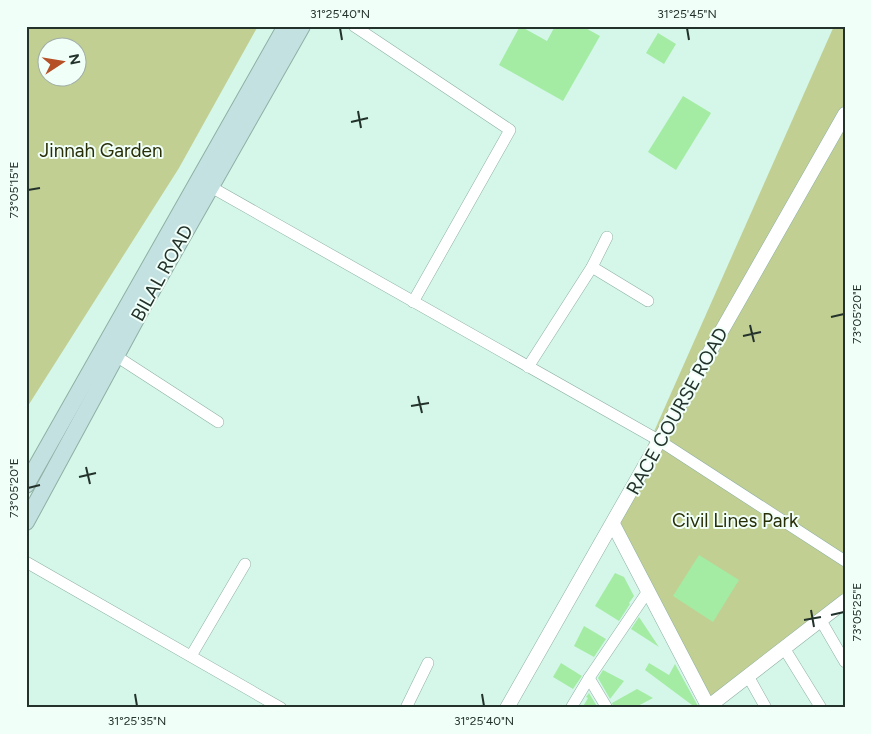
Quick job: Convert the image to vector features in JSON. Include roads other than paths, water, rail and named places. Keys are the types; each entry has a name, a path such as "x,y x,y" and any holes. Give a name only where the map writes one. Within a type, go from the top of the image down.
{"main road":[{"name":"BILAL ROAD","path":"26,485 286,26"},
{"name":"BILAL ROAD","path":"26,522 142,308 302,26"}],"street":[{"path":"354,26 510,130 413,302"},
{"name":"RACE COURSE ROAD","path":"507,708 845,114"},
{"path":"211,187 660,441 845,561"},
{"path":"528,367 592,267 607,237"},
{"path":"592,267 648,301"},
{"path":"116,356 218,422"},
{"path":"613,524 709,707 845,600"},
{"path":"26,562 281,708"},
{"path":"191,656 245,564"},
{"path":"572,708 589,678 648,591"},
{"path":"820,619 845,662"},
{"path":"784,648 820,708"},
{"path":"406,708 428,663"},
{"path":"748,676 766,708"},
{"path":"589,678 608,708"}],"park label":[{"name":"Jinnah Garden","path":"101,150"},
{"name":"Civil Lines Park","path":"735,520"}]}
